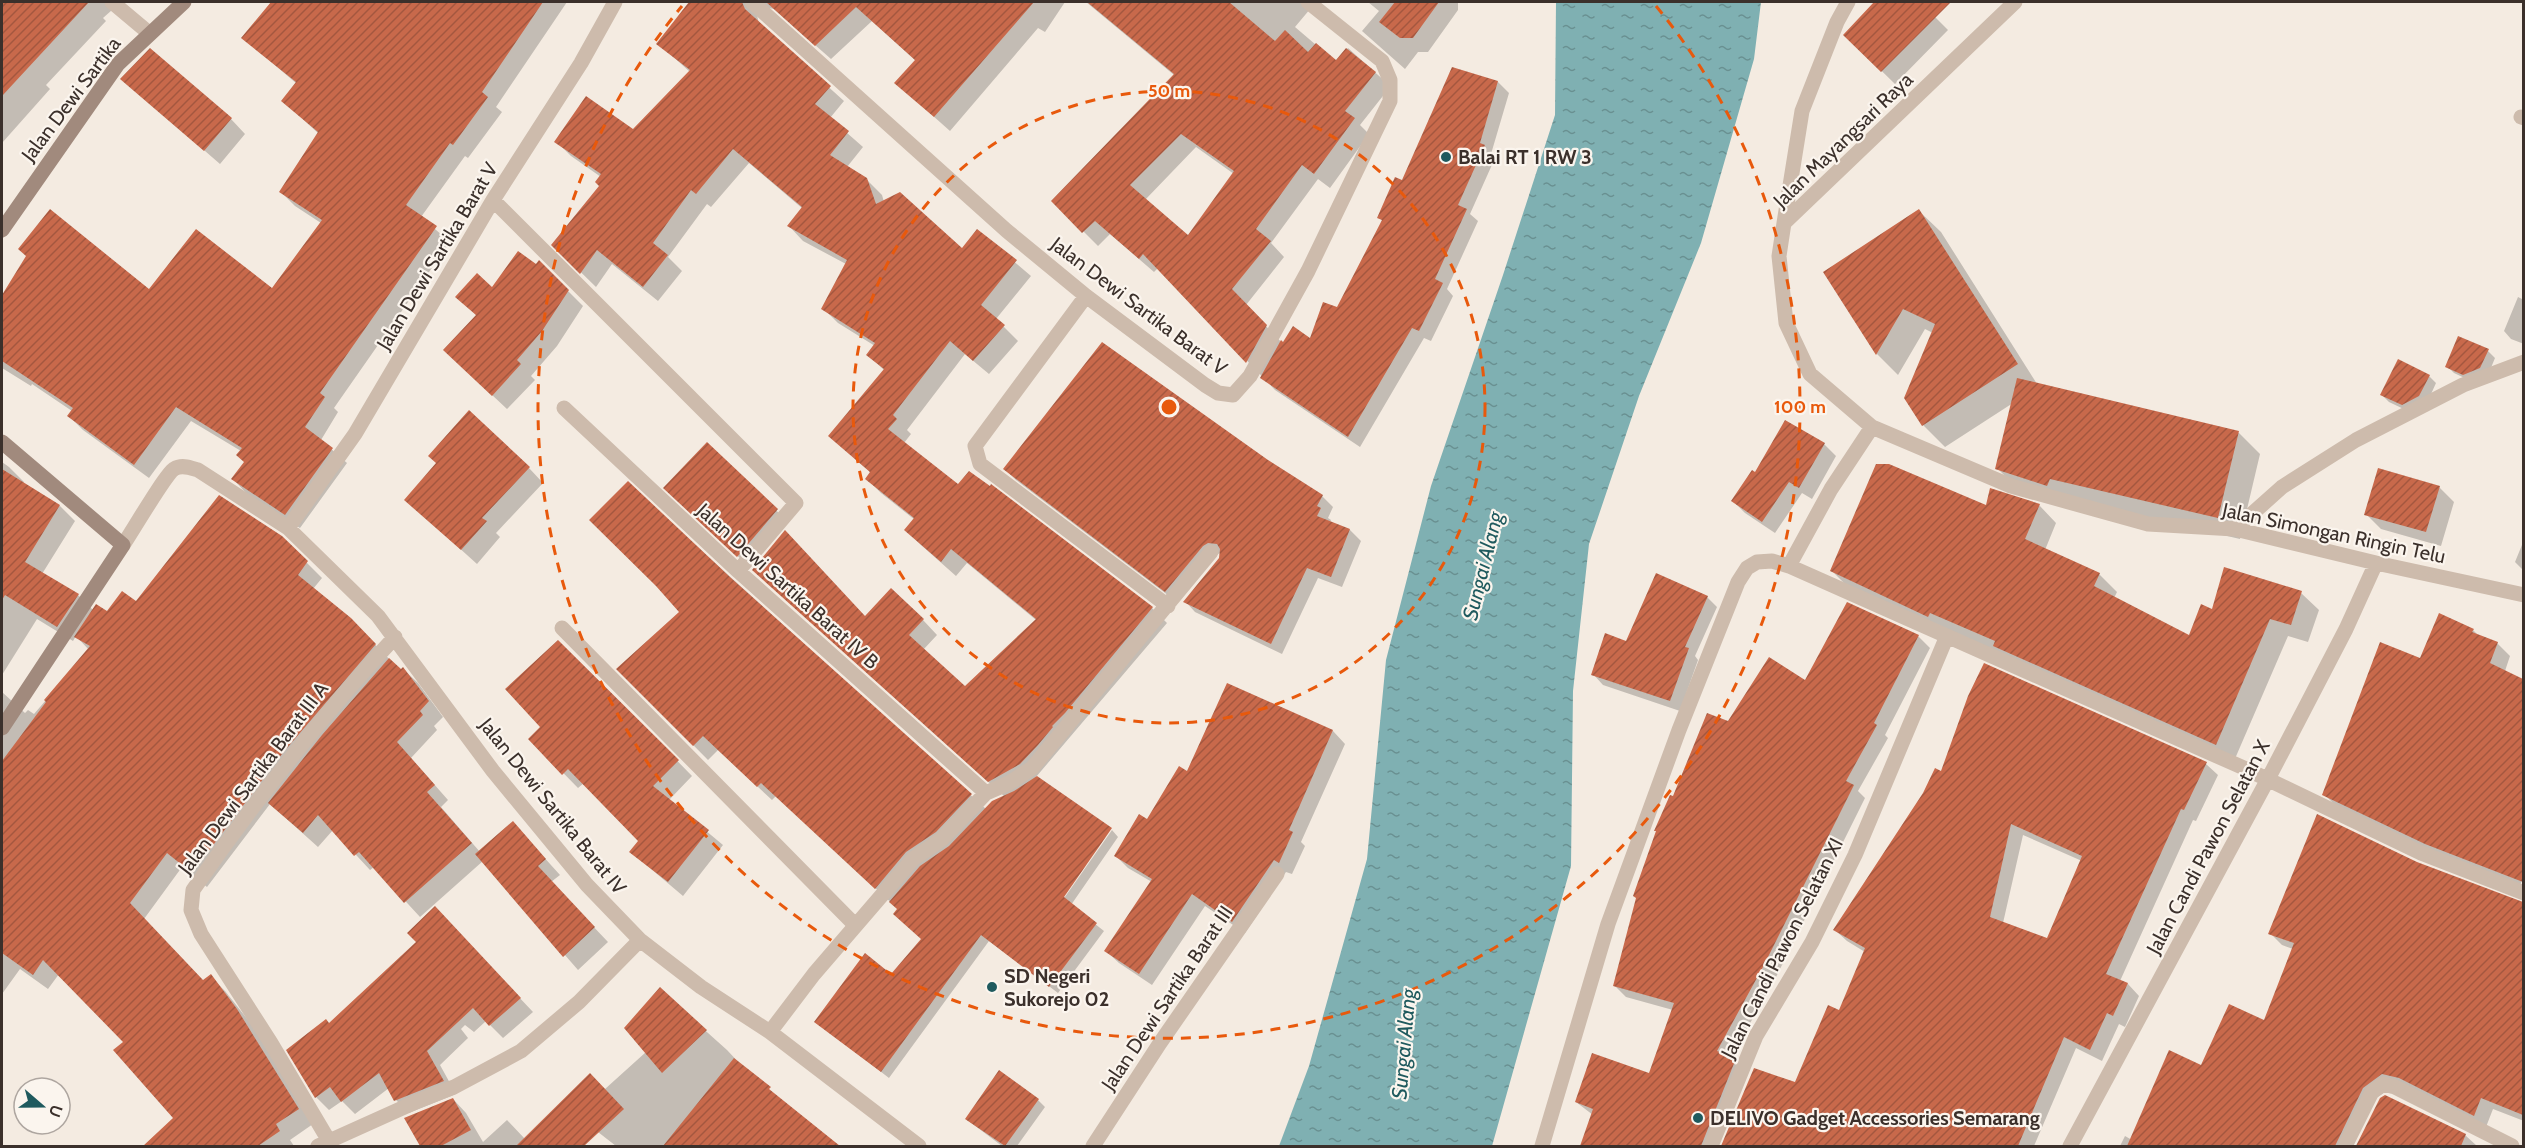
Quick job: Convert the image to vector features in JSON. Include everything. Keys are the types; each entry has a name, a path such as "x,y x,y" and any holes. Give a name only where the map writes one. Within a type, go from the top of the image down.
{"street":[{"path":"112,2 149,33"},
{"name":"Jalan Dewi Sartika","path":"2,230 118,64 184,2"},
{"name":"Jalan Dewi Sartika Barat V","path":"288,528 355,434 493,200 581,63 615,2"},
{"name":"Jalan Dewi Sartika Barat V","path":"752,2 1007,231 1086,296 1218,393 1233,395 1251,376 1339,211 1390,101 1390,80 1382,61 1308,2"},
{"path":"1784,223 1802,111 1837,22 1848,2"},
{"name":"Jalan Mayangsari Raya","path":"1810,374 1786,323 1779,256 1784,223 2015,2"},
{"path":"493,200 796,503 738,571"},
{"path":"1086,296 975,446 980,464 1168,606"},
{"path":"2235,529 2282,487 2356,440 2463,385 2523,362"},
{"name":"Jalan Simongan Ringin Telu","path":"1810,374 1872,427 2011,486 2148,524 2235,529 2523,595"},
{"name":"Jalan Dewi Sartika Barat IV B","path":"564,408 738,571 986,793"},
{"path":"1789,566 1831,489 1872,427"},
{"path":"2,442 123,545 2,728"},
{"name":"Jalan Dewi Sartika Barat IV","path":"123,545 166,479 175,469 184,466 198,470 288,528 378,616 493,771 587,885 640,940 701,987 770,1032 899,1141 919,1146"},
{"path":"770,1032 855,925 913,858 942,838 986,793 1009,783 1032,768 1211,552"},
{"path":"1542,1146 1608,924 1683,719 1738,582 1748,568 1757,562 1772,561 1789,566 2268,779 2421,853 2523,893"},
{"name":"Jalan Candi Pawon Selatan X","path":"2071,1146 2268,779 2346,629 2376,563"},
{"path":"562,627 855,925"},
{"name":"Jalan Candi Pawon Selatan XI","path":"1711,1146 1756,1036 1812,942 1855,855 1947,636"},
{"name":"Jalan Dewi Sartika Barat III A","path":"395,637 340,695 299,746 193,890 191,910 201,934 271,1043 323,1144 454,1087 520,1051 579,1002 640,940"},
{"name":"Jalan Dewi Sartika Barat III","path":"1093,1146 1160,1043 1277,874"},
{"path":"2345,1146 2372,1092 2383,1084 2395,1087 2512,1146"}],"water":[{"name":"Sungai Alang","path":"1556,2 1761,2 1754,59 1701,243 1639,396 1589,544 1573,691 1571,866 1492,1146 1279,1146 1309,1066 1367,859 1386,660 1431,486 1555,115"}],"building":[{"path":"2,2 89,2 2,96"},
{"path":"271,2 543,2 482,92 488,97 453,145 450,143 406,205 437,226 320,393 325,397 305,427 333,448 285,515 231,479 244,462 236,455 242,448 176,407 134,465 67,416 73,408 2,361 2,295 26,256 18,249 50,209 149,289 196,229 272,288 322,220 279,192 318,132 281,101 296,82 241,38"},
{"path":"689,2 742,2 745,9 831,86 815,104 849,131 830,155 867,178 876,204 900,192 962,248 977,229 1017,260 981,305 1005,325 973,361 950,341 893,415 897,419 888,429 958,484 969,471 990,486 991,484 1153,607 1038,745 1020,764 988,782 752,570 785,530 865,616 891,588 924,619 909,635 965,686 1036,619 951,549 941,562 904,530 914,518 865,479 870,472 828,436 884,369 866,355 875,343 821,309 847,260 787,226 802,207 733,149 696,194 691,190 653,243 668,255 643,287 597,250 580,274 551,245 599,186 595,182 601,174 554,142 586,96 633,129 690,70 656,44"},
{"path":"766,2 1034,2 934,117 894,83 915,60 856,7 815,46"},
{"path":"1087,2 1229,2 1275,41 1285,30 1308,52 1316,43 1336,60 1346,48 1376,72 1345,111 1355,118 1314,174 1302,165 1256,229 1271,241 1232,289 1267,325 1246,363 1143,254 1139,259 1095,221 1082,233 1051,201 1174,74","holes":["1181,134 1234,171 1188,235 1130,185"]},
{"path":"1395,2 1439,2 1413,38 1400,38 1379,22"},
{"path":"1874,2 1951,2 1881,72 1843,35"},
{"path":"150,48 232,118 204,151 120,79"},
{"path":"1452,67 1498,81 1480,143 1485,145 1458,205 1467,209 1435,279 1443,283 1419,331 1412,328 1348,437 1260,378 1281,340 1283,342 1293,326 1310,338 1323,302 1337,307 1382,220 1377,218 1395,177 1402,180"},
{"path":"1919,209 2018,364 1922,426 1904,398 1935,324 1903,309 1876,355 1823,272"},
{"path":"518,251 536,264 539,260 569,290 542,331 517,360 521,364 492,396 443,350 476,315 455,297 477,273 492,287"},
{"path":"2458,336 2489,349 2480,368 2463,375 2445,367"},
{"path":"1102,342 1268,460 1323,495 1317,506 1321,508 1317,516 1350,529 1331,577 1307,568 1271,644 1183,602 1219,558 1220,549 1217,544 1208,543 1203,546 1165,592 1003,469"},
{"path":"2398,359 2430,375 2419,396 2402,405 2380,395"},
{"path":"2017,378 2239,431 2218,518 2050,479 2047,486 1995,469"},
{"path":"469,410 530,467 482,518 487,521 461,550 404,500 436,463 428,456"},
{"path":"1785,420 1825,443 1799,488 1789,482 1762,522 1731,501 1752,470 1755,472"},
{"path":"707,442 778,509 737,557 663,488"},
{"path":"1876,464 1889,464 1986,505 1990,488 2040,504 2025,539 2100,573 2094,586 2189,635 2201,604 2212,609 2224,567 2302,591 2291,625 2270,619 2216,745 1993,646 1995,641 1930,613 1928,617 1830,571"},
{"path":"2378,468 2440,486 2426,532 2364,515"},
{"path":"2,469 60,505 25,562 79,594 57,627 5,595 2,600"},
{"path":"628,481 731,578 972,794 936,832 906,852 875,889 761,783 757,787 703,736 693,746 616,669 679,612 589,520"},
{"path":"219,495 282,536 308,561 298,575 351,618 376,644 282,754 192,873 167,853 130,903 203,980 211,974 237,1009 299,1109 276,1124 280,1131 258,1146 143,1146 173,1118 113,1050 123,1042 43,960 33,975 2,953 2,761 46,702 44,700 90,646 74,637 96,604 107,611 122,591 136,601"},
{"path":"1656,573 1708,596 1685,647 1689,648 1670,701 1591,675 1605,633 1626,641"},
{"path":"1847,602 1919,635 1874,723 1877,725 1846,781 1854,785 1764,965 1717,1051 1728,1055 1726,1058 1735,1061 1701,1146 1580,1146 1593,1109 1575,1102 1592,1053 1649,1073 1674,1003 1613,986 1636,898 1633,896 1656,831 1654,831 1670,795 1673,796 1707,713 1728,721 1769,657 1805,680"},
{"path":"2439,613 2474,629 2472,632 2498,642 2490,663 2523,679 2523,882 2425,844 2322,795 2380,642 2420,658"},
{"path":"558,640 679,760 653,786 709,830 668,882 629,852 638,841 568,769 562,775 528,739 540,727 505,689"},
{"path":"389,658 401,669 403,667 429,701 420,711 423,715 397,742 435,785 427,792 472,843 404,903 359,852 354,856 318,815 303,833 268,803 322,735"},
{"path":"1984,663 2207,762 2184,810 2181,809 2106,974 2128,983 2113,1016 2107,1013 2090,1050 2064,1037 2018,1146 1721,1146 1754,1068 1795,1082 1828,1005 1839,1010 1865,948 1833,930 1923,793 1935,768 1941,771 1968,696","holes":["2011,824 2082,856 2047,938 1990,917"]},
{"path":"1227,683 1333,730 1289,830 1293,832 1279,863 1274,860 1232,922 1192,894 1139,974 1104,951 1152,879 1114,856 1139,814 1147,819 1179,766 1187,771"},
{"path":"1037,776 1112,828 1064,897 1097,923 1049,987 981,935 881,1072 814,1022 865,953 891,974 921,939 893,914 897,909 889,902 920,866 949,846 992,801 1014,791"},
{"path":"2317,814 2417,862 2523,902 2523,1115 2481,1098 2474,1116 2399,1078 2382,1074 2363,1088 2335,1146 2127,1146 2169,1050 2201,1065 2229,1004 2264,1020 2294,943 2268,934"},
{"path":"513,821 546,859 538,866 595,927 563,957 475,854"},
{"path":"435,906 521,998 489,1026 473,1008 427,1051 444,1081 394,1101 379,1073 341,1102 330,1087 315,1098 286,1050 326,1019 329,1023 416,942 407,933"},
{"path":"660,987 707,1030 662,1073 624,1028"},
{"path":"734,1058 771,1087 769,1089 840,1146 663,1146"},
{"path":"999,1070 1039,1099 1005,1146 965,1119"},
{"path":"590,1073 624,1109 584,1146 516,1146"},
{"path":"2385,1095 2466,1134 2461,1146 2356,1146 2380,1098"},
{"path":"453,1098 471,1130 441,1146 420,1146 404,1118"}],"place":[{"name":"Balai RT 1 RW 3","path":"1446,157"},
{"name":"SD Negeri Sukorejo 02","path":"992,987"},
{"name":"DELIVO Gadget Accessories Semarang","path":"1698,1118"}]}
